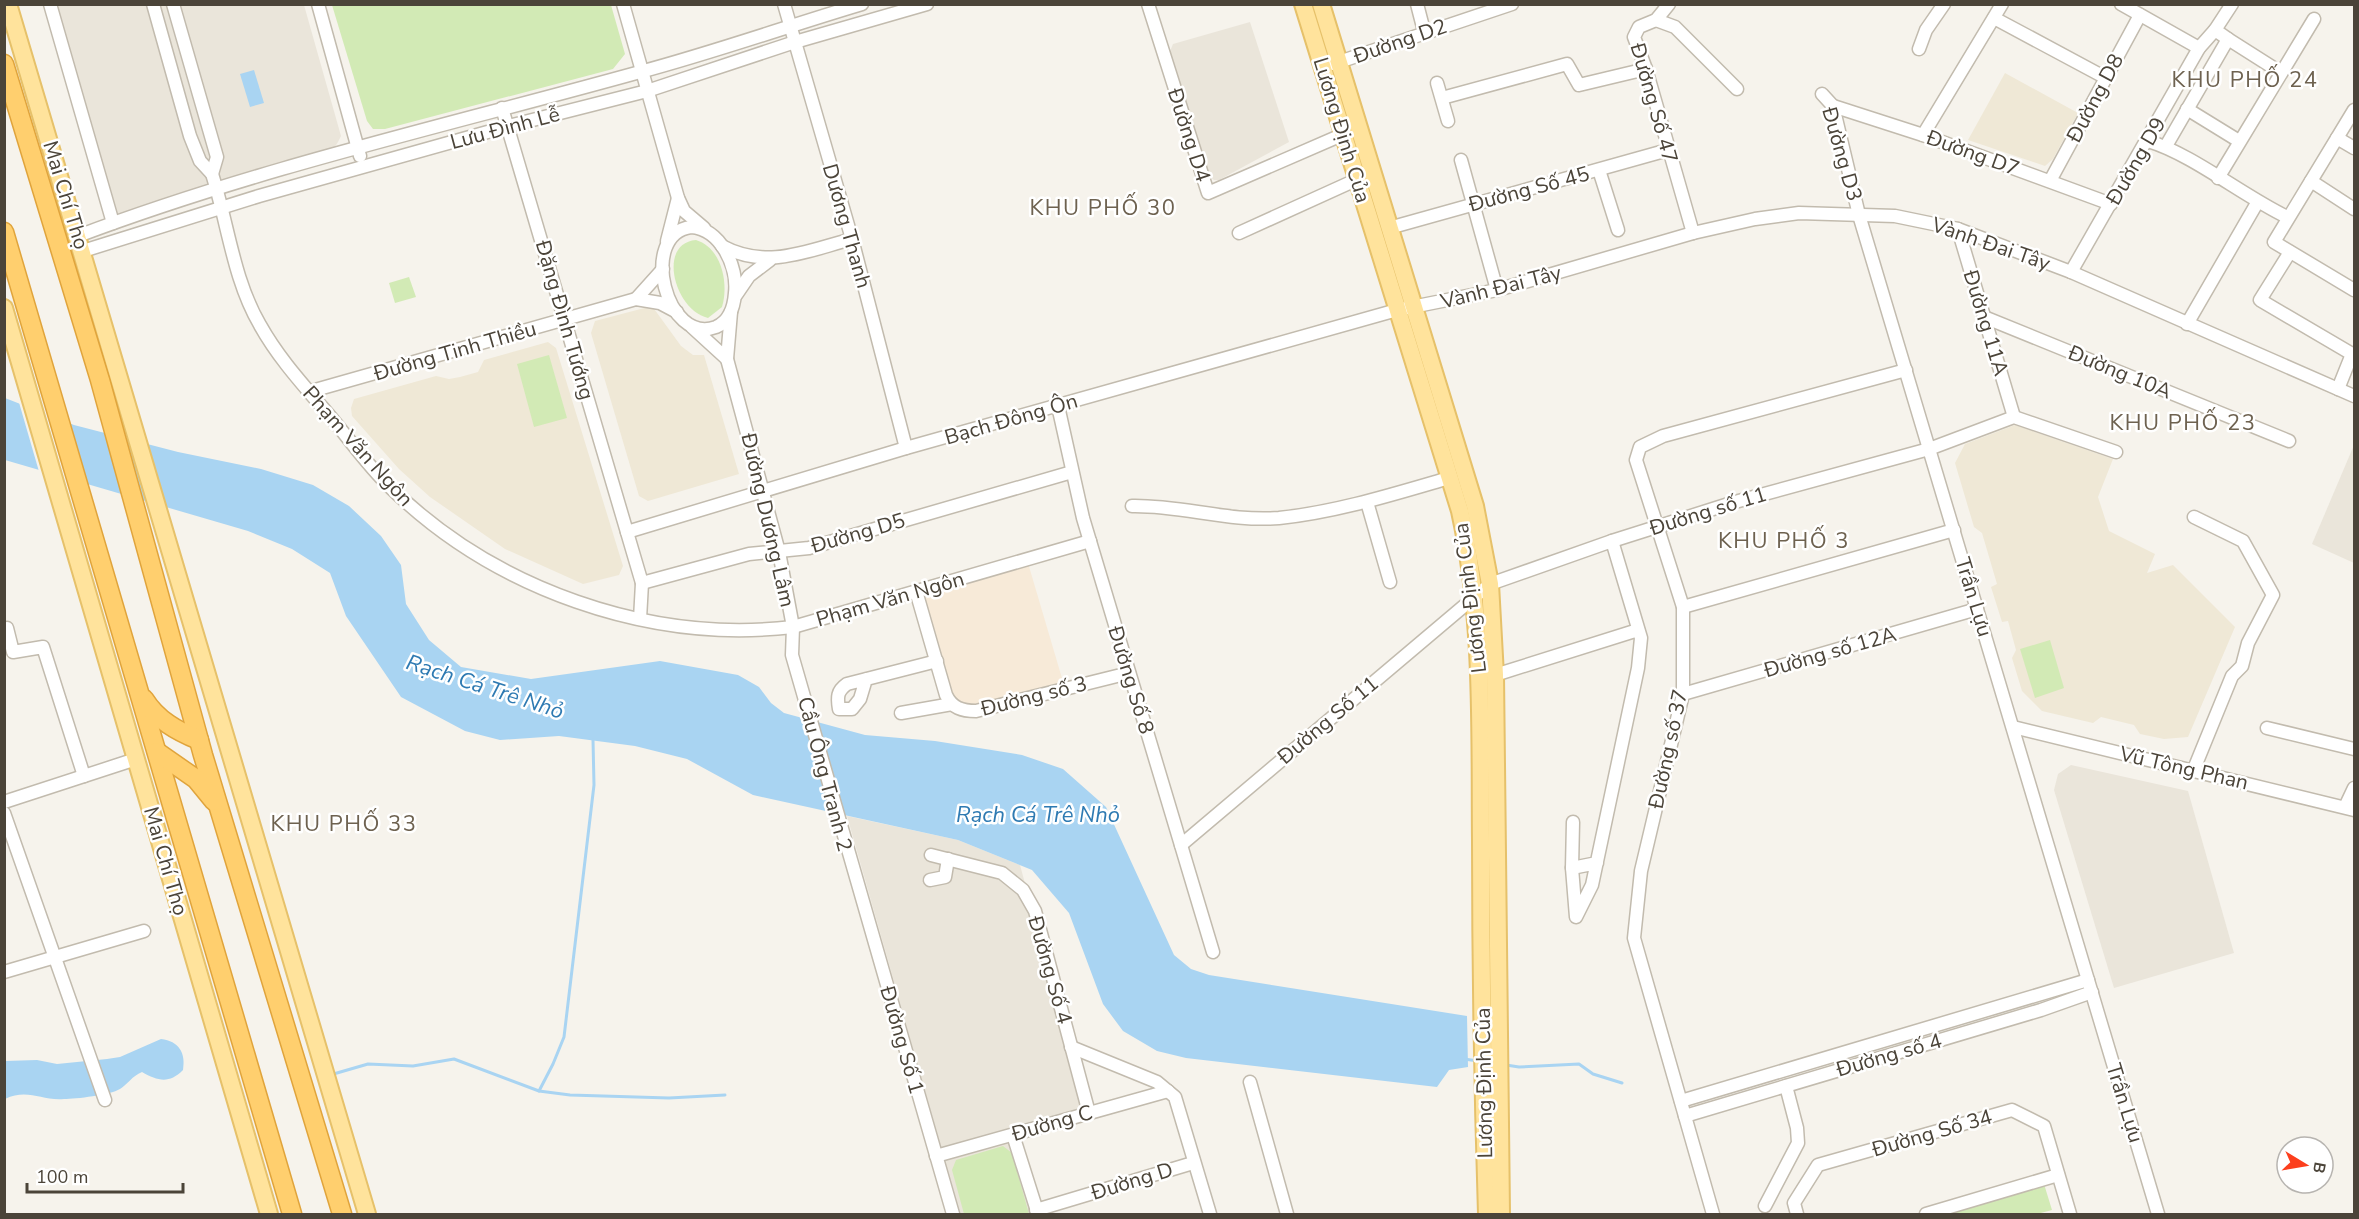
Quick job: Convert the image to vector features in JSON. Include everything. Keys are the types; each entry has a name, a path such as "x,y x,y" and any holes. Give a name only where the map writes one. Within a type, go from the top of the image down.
{"highway":[{"name":"Mai Chí Thọ","path":"4,64 100,380 199,740"},
{"name":"Mai Chí Thọ","path":"4,232 48,373 137,688 292,1215"},
{"path":"137,688 156,716 170,726 199,740 342,1215"},
{"path":"157,752 199,740"},
{"path":"157,752 196,779 221,811"}],"main road":[{"name":"Mai Chí Thọ","path":"8,4 223,733"},
{"name":"Lương Định Của","path":"1303,4 1331,64 1389,228 1474,506 1490,584 1495,675 1490,957"},
{"name":"Lương Định Của","path":"1321,4 1344,134 1449,478 1469,554 1480,678 1490,957 1492,1124 1487,1215"},
{"name":"Mai Chí Thọ","path":"4,308 268,1215"},
{"path":"199,740 223,733 368,1215"},
{"path":"136,759 157,752"},
{"name":"Lương Định Của","path":"1492,1124 1501,1215"}],"street":[{"path":"50,4 113,223"},
{"path":"153,4 190,135 200,161 212,174"},
{"path":"173,4 217,157 212,174"},
{"path":"318,4 363,167"},
{"path":"623,4 678,198 684,211 722,246 738,254 770,260"},
{"name":"Dương Thanh","path":"784,4 852,239 906,448"},
{"name":"Lưu Đình Lễ","path":"80,244 113,223 217,190 502,108 642,72 862,4"},
{"name":"Lưu Đình Lễ","path":"80,244 220,209 509,126 647,92 795,42 927,4"},
{"name":"Đường D4","path":"1148,4 1208,193 1344,134"},
{"path":"1417,4 1424,31"},
{"name":"Đường D2","path":"1331,64 1424,31 1512,4"},
{"path":"1656,20 1669,4"},
{"path":"1919,49 1926,30 1944,4"},
{"path":"1923,135 2002,4"},
{"path":"2121,4 2199,48"},
{"name":"Đường D9","path":"2071,272 2148,141 2199,48 2232,5"},
{"name":"Đường D8","path":"2050,181 2140,15"},
{"path":"1994,18 2106,78"},
{"path":"2218,178 2314,19"},
{"name":"Đường Số 47","path":"1693,234 1634,31 1656,20 1675,27 1737,89"},
{"path":"2215,30 2280,72"},
{"path":"2166,146 2228,39"},
{"path":"1442,98 1567,64 1579,85 1646,69"},
{"path":"177,89 196,83"},
{"path":"1437,83 1448,121"},
{"name":"Đường D3","path":"1822,94 1833,106 1859,215"},
{"name":"Đường D7","path":"1833,106 1923,135 2111,204"},
{"name":"Đặng Đình Tướng","path":"502,108 642,583 640,619"},
{"path":"2187,109 2239,141"},
{"path":"2355,110 2287,217 2274,242 2355,290"},
{"path":"190,135 209,130"},
{"path":"2337,138 2355,148"},
{"path":"2148,141 2166,146 2257,203 2287,217"},
{"name":"Đường Số 45","path":"1389,228 1668,150"},
{"path":"1461,160 1497,290"},
{"path":"1599,170 1618,230"},
{"name":"Phạm Văn Ngôn","path":"212,174 244,290 259,323 285,364 308,392 390,487 450,536 506,570 562,597 670,626 742,632 793,627 1090,541"},
{"path":"1239,233 1358,179"},
{"path":"2311,181 2355,209"},
{"path":"678,198 663,269 667,297 677,312 727,359"},
{"path":"2187,324 2257,203"},
{"name":"Vành Đai Tây","path":"1397,310 1497,290 1693,234 1777,215 1836,212 1918,220 1958,229 2071,272 2355,396"},
{"name":"Trần Lựu","path":"1859,215 2158,1215"},
{"path":"666,247 675,234 683,228 696,227 709,233"},
{"name":"Đường 11A","path":"1958,229 2014,417"},
{"path":"687,322 700,329 708,329 721,324 731,312 735,297 749,276 770,260 852,239"},
{"path":"722,246 733,271 735,297"},
{"path":"2290,252 2260,300 2352,354 2338,389"},
{"path":"636,299 663,269"},
{"name":"Đường Tinh Thiều","path":"308,392 636,299 660,303 677,312"},
{"name":"Bạch Đông Ôn","path":"627,532 906,448 1397,310"},
{"name":"Đường Dương Lâm","path":"731,312 727,359 780,552 793,627 792,655 800,682"},
{"name":"Đường 10A","path":"1984,317 2289,441"},
{"name":"Đường số 37","path":"1713,1215 1634,938 1641,871 1683,694 1683,607 1636,460 1640,447 1663,436 1906,370"},
{"name":"Đường Số 8","path":"1058,406 1090,541 1213,952"},
{"path":"1929,449 2014,417 2116,452"},
{"name":"Đường số 11","path":"1490,584 1612,541 1735,502 1929,449"},
{"name":"Đường D5","path":"642,583 749,554 809,548 1072,471"},
{"path":"1132,506 1278,518 1367,502 1449,478"},
{"path":"1367,502 1390,582"},
{"path":"2193,769 2232,676 2242,666 2248,642 2272,595 2242,541 2194,517"},
{"path":"1683,607 1954,530"},
{"path":"1573,822 1572,868 1574,915 1577,917 1592,885 1638,668 1641,638 1612,541"},
{"name":"Đường Số 11","path":"1181,845 1490,584"},
{"name":"Đường số 3","path":"915,591 952,704 963,711 976,711 1129,673"},
{"name":"Đường số 12A","path":"1683,694 1977,609"},
{"path":"7,628 13,652 43,647 84,776"},
{"path":"1495,675 1638,630"},
{"path":"866,679 937,661"},
{"name":"Cầu Ông Tranh 2","path":"800,682 850,866"},
{"path":"901,713 952,704"},
{"name":"Vũ Tông Phan","path":"2013,728 2193,769 2350,809"},
{"path":"2267,728 2355,749"},
{"path":"4,802 136,759"},
{"path":"2350,809 2355,788"},
{"path":"4,813 105,1100"},
{"name":"Đường Số 4","path":"931,855 1002,873 1023,890 1035,911 1089,1113"},
{"path":"930,880 945,877 948,859"},
{"path":"1572,868 1597,863"},
{"name":"Đường Số 1","path":"850,866 953,1215"},
{"path":"4,972 144,932"},
{"name":"Đường số 4","path":"1681,1101 2088,980"},
{"name":"Đường số 4","path":"1685,1116 2041,1010 2092,992"},
{"path":"1071,1047 1157,1082 1174,1097 1210,1215"},
{"path":"1250,1083 1287,1215"},
{"path":"1765,1206 1798,1143 1797,1128 1786,1086"},
{"name":"Đường C","path":"936,1155 1168,1091"},
{"name":"Đường Số 34","path":"1797,1215 1794,1203 1818,1165 2012,1110 2044,1126 2058,1174 2066,1213"},
{"path":"1013,1135 1037,1212"},
{"name":"Đường D","path":"1037,1212 1193,1162"},
{"path":"1926,1215 2058,1174"}],"shaded area":[{"path":"53,5 304,5 341,136 334,148 114,216"},
{"path":"1250,22 1289,142 1219,180 1214,180 1208,175 1169,54 1173,44"},
{"path":"2005,73 2078,113 2053,159 2045,166 1968,140"},
{"path":"652,306 681,346 693,355 704,355 739,474 648,501 639,496 591,333 595,321"},
{"path":"548,342 556,348 623,566 619,575 583,584 505,549 430,497 399,469 352,416 351,408 354,399 436,376 449,379 478,372 484,360"},
{"path":"2015,425 2113,459 2098,497 2109,531 2155,554 2147,573 2173,565 2235,627 2188,737 2164,739 2140,734 2134,725 2101,717 2093,723 2042,711 2022,691 2012,658 2016,650 2008,621 2002,622 1991,587 1997,584 1982,533 1974,527 1955,463 1965,444"},
{"path":"2354,445 2354,563 2312,544"},
{"path":"1028,563 1064,685 973,707 964,707 950,697 923,601 931,591"},
{"path":"2071,765 2188,791 2234,953 2114,988 2054,790 2058,774"},
{"path":"847,816 958,840 1020,865 1087,1112 1012,1135 1035,1214 960,1214"}],"green space":[{"path":"332,5 611,5 625,54 613,69 385,129 373,129 367,121"},
{"path":"696,240 705,244 712,251 724,278 722,307 708,318 696,312 686,303 675,277 674,264 677,252 684,244"},
{"path":"409,277 416,297 395,303 389,283"},
{"path":"549,355 567,418 534,427 517,364"},
{"path":"2050,640 2064,688 2035,698 2020,649"},
{"path":"1003,1146 1012,1153 1029,1214 964,1214 952,1170 956,1160"},
{"path":"2044,1184 2052,1210 2037,1214 1948,1214"}],"water":[{"path":"254,70 264,103 250,107 240,74"},
{"name":"Rạch Cá Trê Nhỏ","path":"5,398 74,425 178,452 261,469 313,485 349,506 381,536 401,565 406,604 429,640 461,667 531,679 660,661 738,675 759,687 771,703 784,713 865,735 935,741 1022,755 1063,769 1106,807 1174,955 1191,969 1209,975 1467,1016 1468,1067 1449,1070 1437,1087 1186,1058 1157,1051 1123,1031 1103,1004 1069,913 1032,870 958,840 753,795 687,759 635,746 559,736 500,740 465,731 401,697 346,616 330,573 292,549 248,531 5,460"},
{"path":"161,1039 177,1045 183,1058 183,1070 168,1079 158,1079 142,1072 120,1089 101,1095 56,1099 21,1095 5,1099 5,1061 37,1060 57,1064 107,1059 120,1057"}],"pier":[{"path":"18,399 68,419 88,489 40,475"}],"waterway":[{"path":"539,1091 564,1037 594,785 593,740"},
{"path":"330,1075 368,1064 413,1066 454,1059 539,1091 570,1095 669,1098 725,1095"},
{"name":"Rạch Cá Trê Nhỏ","path":"1464,1059 1478,1061"},
{"name":"Rạch Cá Trê Nhỏ","path":"1506,1065 1519,1067 1579,1064 1593,1074 1622,1083"}],"district":[{"name":"KHU PHỐ 24","path":"2245,80"},
{"name":"KHU PHỐ 30","path":"1103,208"},
{"name":"KHU PHỐ 23","path":"2183,423"},
{"name":"KHU PHỐ 3","path":"1784,541"},
{"name":"KHU PHỐ 33","path":"344,824"}]}
